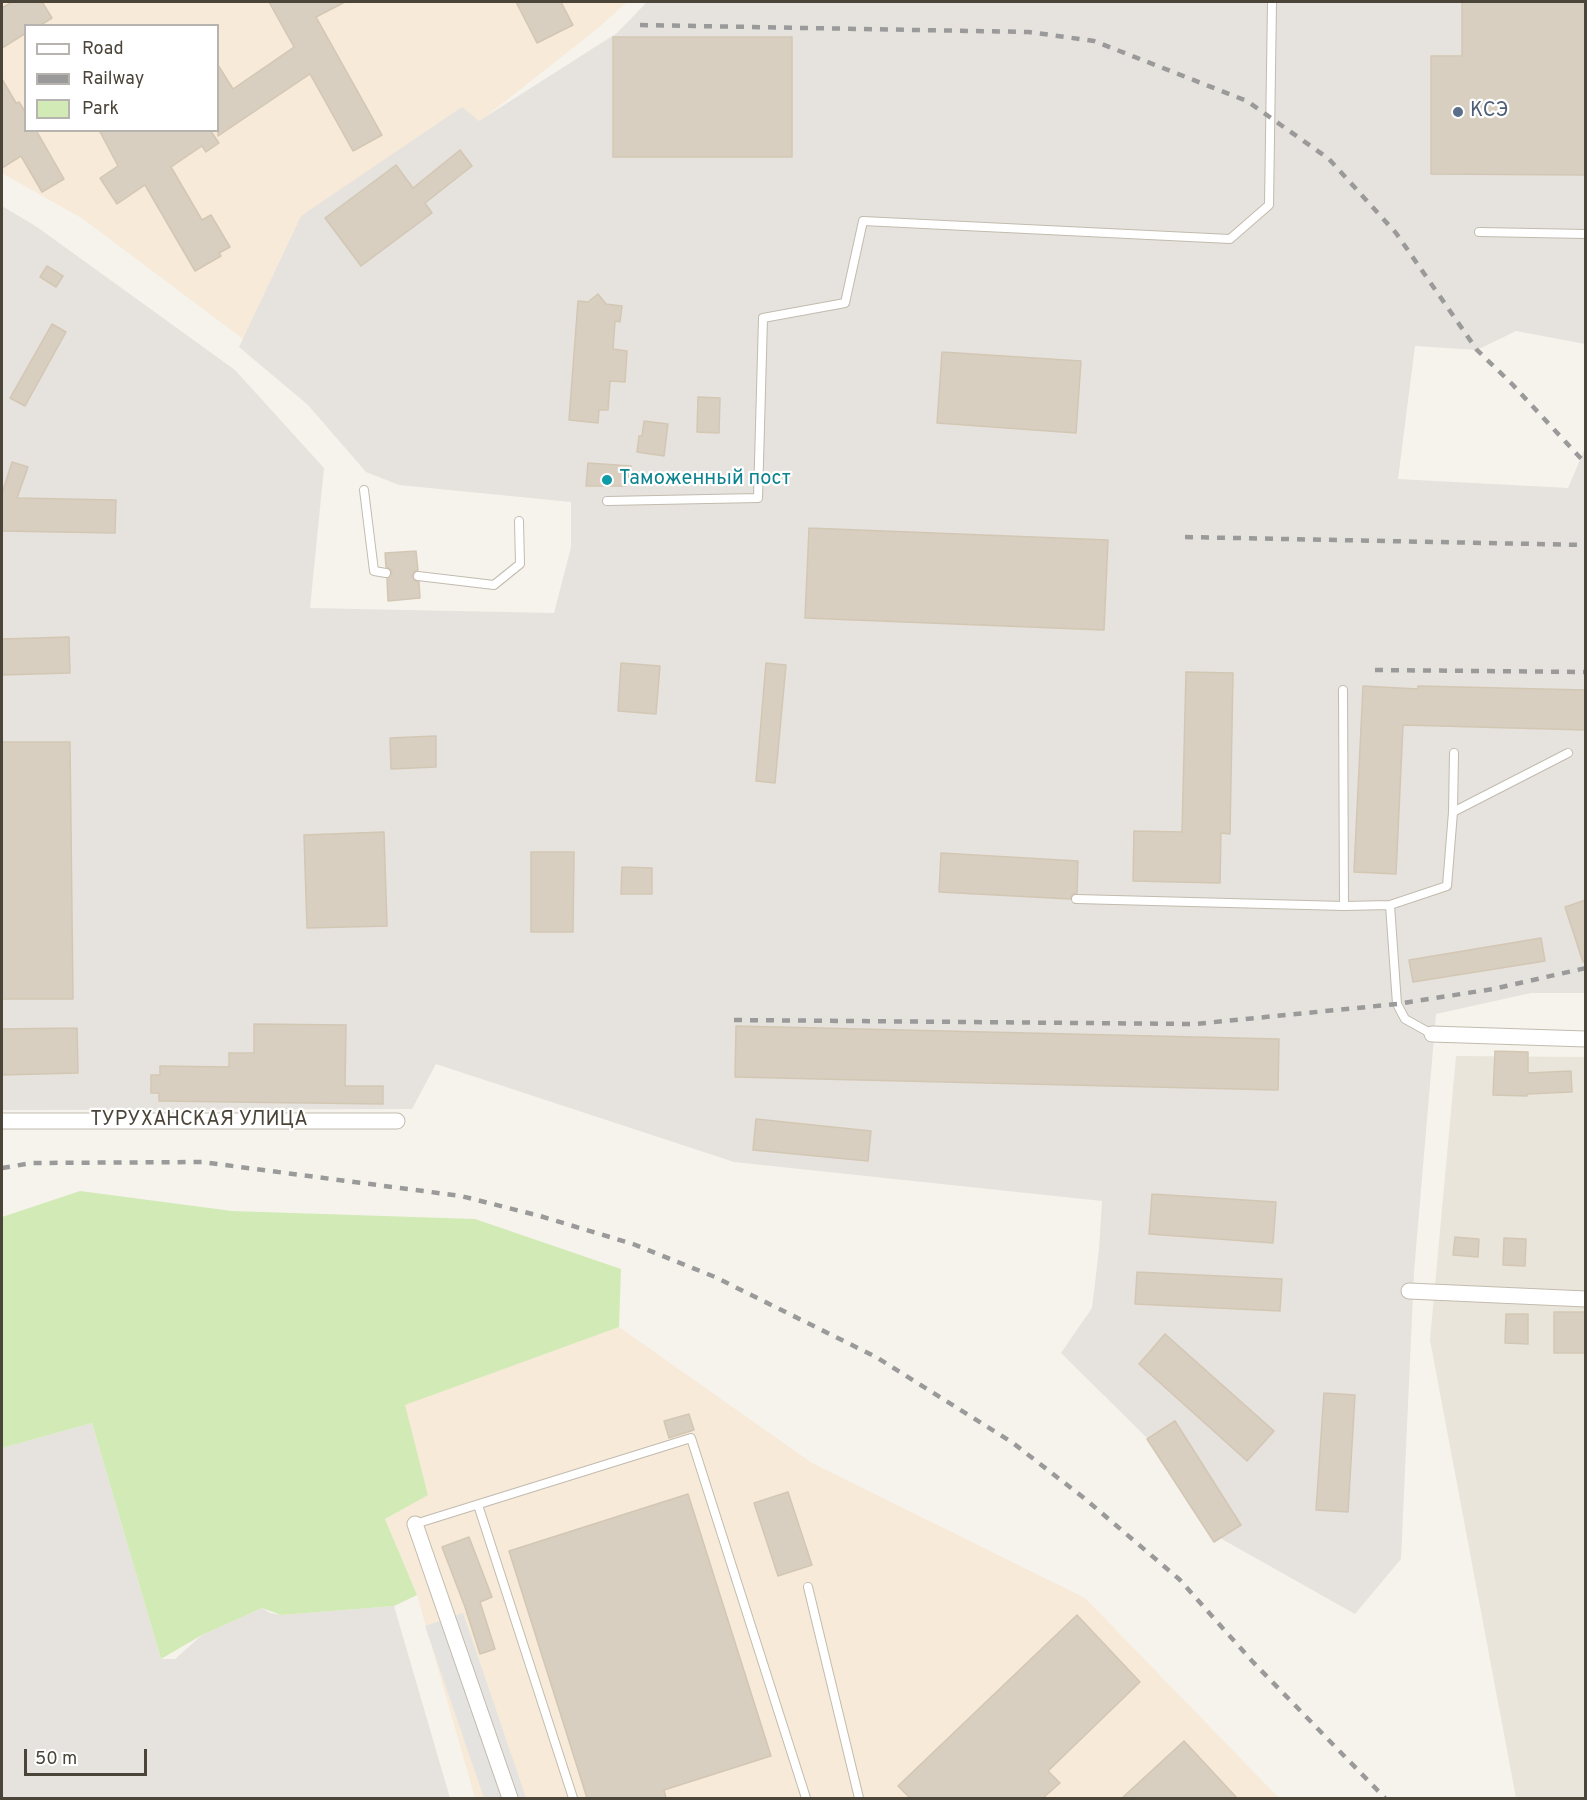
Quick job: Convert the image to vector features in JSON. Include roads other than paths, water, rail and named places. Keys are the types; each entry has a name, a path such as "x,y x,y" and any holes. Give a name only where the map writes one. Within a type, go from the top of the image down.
{"street":[{"path":"1432,1034 1586,1039"},
{"name":"ТУРУХАНСКАЯ УЛИЦА","path":"2,1121 397,1121"},
{"path":"1409,1291 1586,1299"},
{"path":"415,1524 510,1798"}],"lane":[{"path":"607,501 758,498 763,318 845,303 863,221 1230,239 1269,205 1272,2"},
{"path":"1479,232 1586,234"},
{"path":"364,490 374,571 386,573"},
{"path":"418,576 494,585 520,564 519,521"},
{"path":"1343,690 1344,906"},
{"path":"1077,899 1344,906 1390,905 1447,886 1453,812 1454,753"},
{"path":"1453,812 1568,753"},
{"path":"1390,905 1397,1004 1405,1019 1432,1034"},
{"path":"415,1524 691,1438 806,1798"},
{"path":"478,1504 573,1798"},
{"path":"808,1587 859,1798"}],"railway":[{"path":"640,25 1029,32 1094,41 1247,101 1329,159 1396,233 1477,350 1512,384 1586,464"},
{"path":"1185,537 1586,545"},
{"path":"1375,670 1586,672"},
{"path":"734,1020 1195,1024 1397,1004 1493,989 1586,968"},
{"path":"2,1168 32,1163 202,1162 461,1196 540,1216 633,1244 715,1277 876,1357 1013,1443 1084,1498 1179,1579 1252,1661 1385,1798"}],"place":[{"name":"КСЭ","path":"1458,112"},
{"name":"Таможенный пост","path":"607,480"}]}
